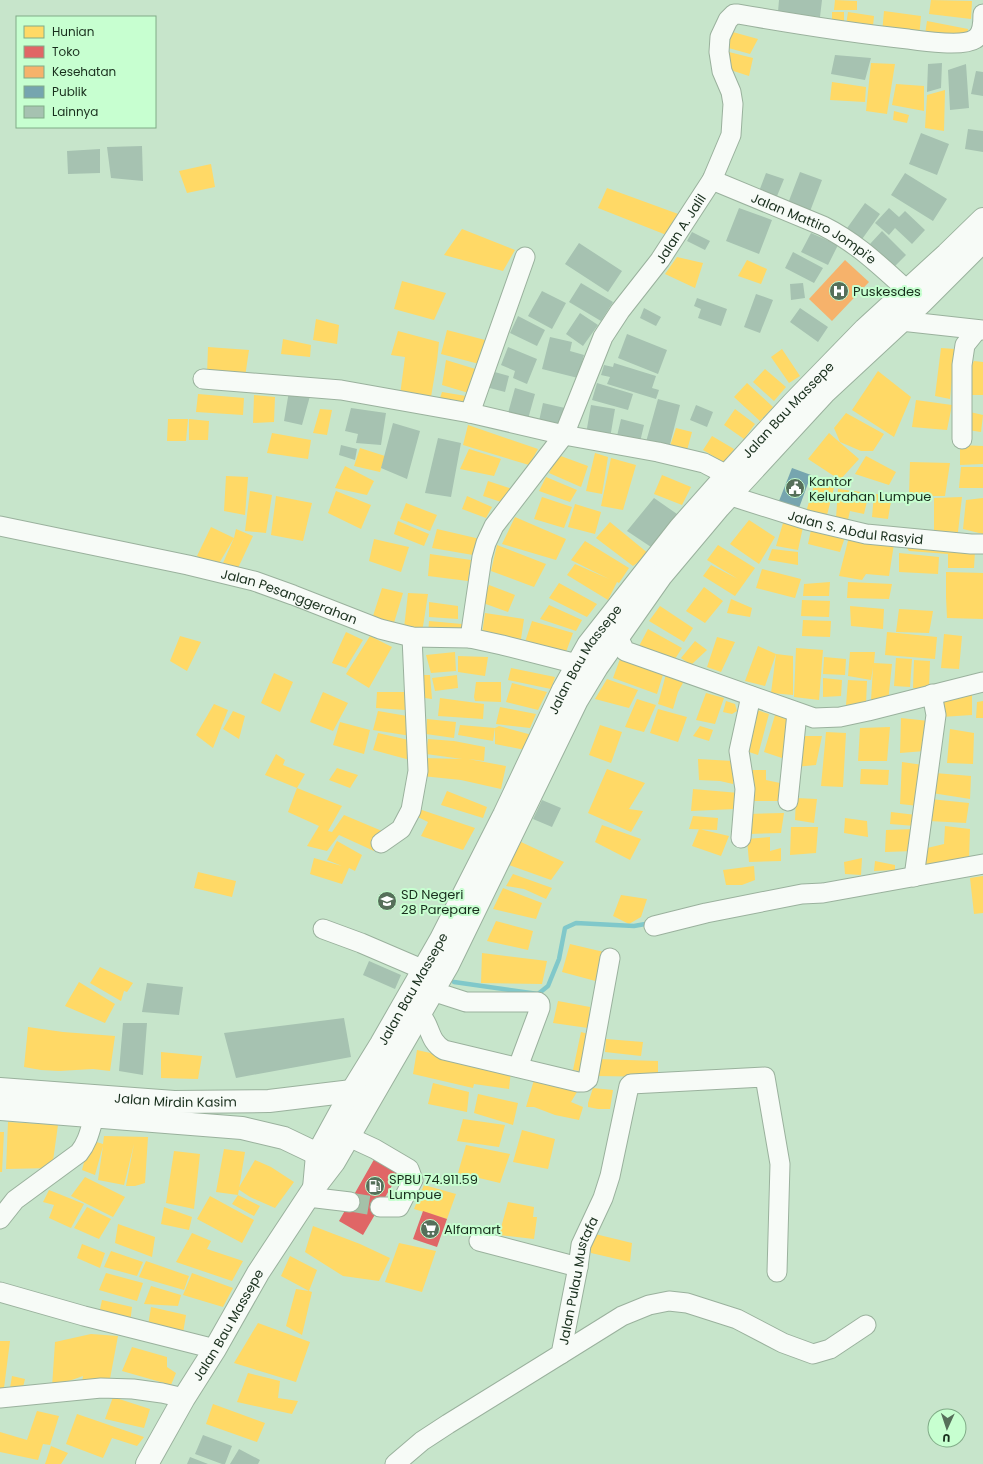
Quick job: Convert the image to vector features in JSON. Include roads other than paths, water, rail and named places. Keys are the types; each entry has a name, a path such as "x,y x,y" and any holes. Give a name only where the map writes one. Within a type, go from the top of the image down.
{"highway":[{"name":"Jalan Bau Massepe","path":"147,1464 184,1398 215,1349 258,1272 311,1193 326,1159 352,1091 381,1044 441,939 504,815 563,690 588,645 648,568 727,475 850,345 983,219"},
{"name":"Jalan Bau Massepe","path":"326,1159 349,1137 448,965 577,700 597,667 661,576 720,507 824,393 983,241"},
{"name":"Jalan Mirdin Kasim","path":"0,1089 174,1102 269,1101 352,1091"},
{"name":"Jalan Mirdin Kasim","path":"0,1109 242,1128 284,1138 326,1159"}],"street":[{"name":"Jalan A. Jalil","path":"470,638 486,543 494,526 564,435 607,331 620,311 660,260 712,180 731,135 733,104 722,71 719,52 720,37 728,20 734,14 738,14 848,33 939,43 966,42 974,40 978,37 981,31 983,14"},
{"name":"Jalan Mattiro Jompi'e","path":"712,180 839,234 856,245 907,290"},
{"path":"470,414 525,257"},
{"path":"901,321 980,330"},
{"path":"962,439 962,365 965,345 980,330"},
{"path":"203,379 341,390 470,414 564,435 683,457 704,463 727,475"},
{"name":"Jalan S. Abdul Rasyid","path":"731,496 807,520 866,534 983,544"},
{"name":"Jalan Pesanggerahan","path":"0,526 188,565 254,581 380,629 412,637 470,638 577,664"},
{"path":"381,843 402,829 411,810 418,770 412,637"},
{"path":"618,637 625,651 814,718 840,716 898,704 983,682"},
{"path":"915,872 936,714 932,694"},
{"path":"741,838 745,789 739,751 751,696"},
{"path":"788,801 797,713"},
{"path":"654,926 706,913 802,894 823,893 915,872 983,864"},
{"path":"323,929 361,943 424,970"},
{"path":"420,1014 425,1019 431,1038 439,1048 518,1068 578,1082 584,1082 588,1079 610,958"},
{"path":"432,992 466,1002 538,1002 540,1004 540,1008 518,1068"},
{"name":"Jalan Pulau Mustafa","path":"395,1464 422,1441 561,1354 581,1245 603,1198 610,1176 629,1086 631,1084 765,1077 780,1164 777,1272"},
{"path":"0,1219 15,1200 79,1153 84,1147 94,1117"},
{"path":"349,1137 375,1149 409,1169 413,1180 399,1207 380,1207"},
{"path":"311,1193 350,1202"},
{"path":"479,1242 578,1267"},
{"path":"0,1292 84,1316 215,1349"},
{"path":"561,1354 622,1316 649,1305 669,1301 687,1302 737,1320 783,1343 813,1354 830,1349 866,1325"},
{"path":"0,1398 101,1388 132,1389 184,1398"}],"waterway":[{"path":"454,982 538,994 548,986 559,959 565,928 576,923 634,926 651,923"}],"tunnel":[{"path":"350,1202 380,1207"}],"place":[{"name":"Puskesdes","path":"839,291"},
{"name":"Kantor Kelurahan Lumpue","path":"795,488"},
{"name":"SD Negeri 28 Parepare","path":"387,901"},
{"name":"SPBU 74.911.59 Lumpue","path":"375,1186"},
{"name":"Alfamart","path":"430,1229"}]}
